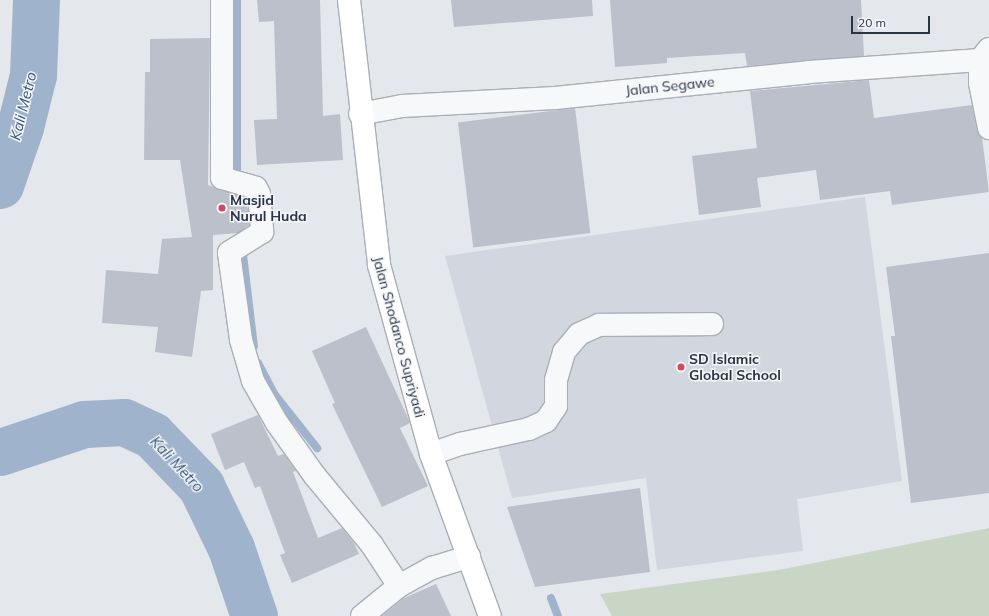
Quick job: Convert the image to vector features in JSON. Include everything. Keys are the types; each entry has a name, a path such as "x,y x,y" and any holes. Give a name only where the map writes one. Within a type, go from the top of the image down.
{"main road":[{"name":"Jalan Shodanco Supriyadi","path":"349,0 360,114 379,265 431,454 490,616"}],"street":[{"path":"222,0 222,178 256,188 259,194 262,232 229,253 241,340 253,380 263,402 315,476 372,546 400,586"},
{"path":"985,54 980,83 989,128"},
{"name":"Jalan Segawe","path":"360,114 402,106 555,98 985,54"},
{"path":"431,454 460,444 529,429 546,421 556,406 556,380 564,352 579,334 599,325 712,324"},
{"path":"362,616 400,586 432,568 469,557"}],"shaded area":[{"name":"SD Islamic Global School","path":"865,197 902,481 797,499 803,551 657,570 646,478 512,498 445,256"}],"green space":[{"path":"989,528 989,616 612,616 600,594 779,570"}],"building":[{"path":"257,0 320,0 323,116 340,114 343,160 257,165 254,120 277,119 274,21 259,22"},
{"path":"451,0 592,0 593,16 454,27"},
{"path":"610,0 861,0 864,56 747,66 745,53 667,58 667,63 615,67"},
{"path":"210,38 208,185 247,198 249,225 237,233 213,235 213,290 201,291 192,357 155,352 158,327 102,323 106,270 158,274 162,239 192,237 180,160 144,160 145,72 150,72 150,39"},
{"path":"869,80 874,118 972,105 977,130 982,138 989,192 892,205 890,191 820,200 816,170 757,178 761,207 699,215 692,156 757,148 750,91"},
{"path":"575,108 590,233 473,247 458,122"},
{"path":"989,253 989,493 911,503 891,336 895,336 886,267"},
{"path":"366,327 410,423 400,428 428,486 382,507 332,404 335,403 312,351"},
{"path":"258,415 278,456 284,454 296,471 293,472 318,538 342,528 354,543 359,554 292,583 280,555 285,553 260,486 255,488 244,462 225,470 211,434"},
{"path":"640,488 650,572 535,587 507,507"},
{"path":"436,584 451,616 382,616 404,598"}],"waterway":[{"name":"Kali Metro","path":"0,185 20,127 33,75 36,0"},
{"path":"237,0 237,181"},
{"path":"239,221 254,346"},
{"path":"258,363 275,395 317,448"},
{"name":"Kali Metro","path":"0,452 84,424 124,422 152,435 201,486 231,548 254,616"},
{"path":"551,598 558,616"}],"place":[{"name":"Masjid Nurul Huda","path":"222,208"},
{"name":"SD Islamic Global School","path":"681,367"}]}
